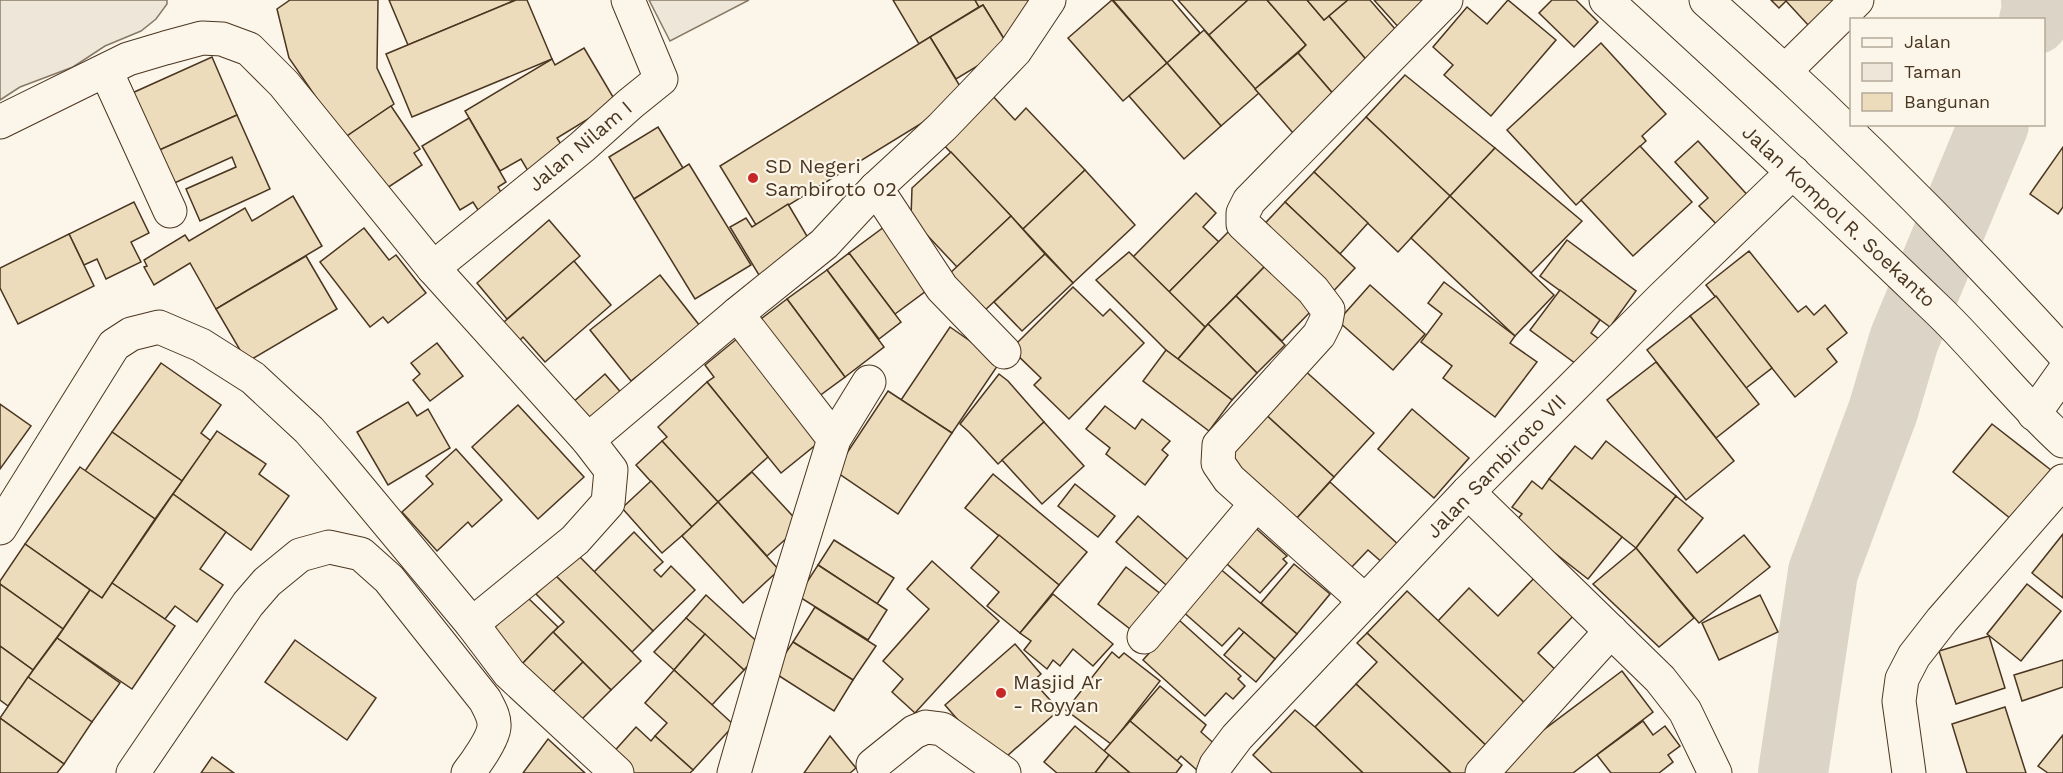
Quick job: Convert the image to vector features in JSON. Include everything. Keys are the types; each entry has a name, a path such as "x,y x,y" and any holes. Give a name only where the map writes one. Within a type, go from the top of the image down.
{"street":[{"name":"Jalan Nilam I","path":"433,268 582,147 661,79 628,0"},
{"path":"588,440 824,244 876,188 942,127 1015,51 1050,0"},
{"path":"1365,601 1229,479 1218,463 1219,445 1319,334 1326,321 1328,310 1313,290 1243,225 1244,207 1446,0"},
{"name":"Jalan Kompol R. Soekanto","path":"1606,0 1837,213 1944,316 2034,414 2063,441"},
{"path":"1706,0 1786,70 1881,162 1988,271 2063,353"},
{"path":"1786,70 1857,0"},
{"path":"0,122 128,59 202,38 222,39 249,49 284,84 433,268 588,440 611,470 608,503 575,540 472,624"},
{"path":"106,71 170,211"},
{"name":"Jalan Sambiroto VII","path":"1213,773 1216,765 1237,737 1468,492 1662,298 1793,172"},
{"path":"876,188 942,288 1004,352"},
{"path":"737,314 834,439"},
{"path":"0,528 114,345 131,334 159,327 201,345 253,378 309,430 472,624 509,674 617,773"},
{"path":"2034,414 2063,373"},
{"path":"734,773 834,439 869,382"},
{"path":"1909,773 1899,701 1902,679 1914,656 1942,620 2063,482"},
{"path":"1468,492 1660,679 1685,711 1714,773"},
{"path":"1144,637 1256,504"},
{"path":"134,773 248,604 267,582 300,555 328,547 361,555 389,579 485,700 492,713 494,728 468,773"},
{"path":"1482,773 1611,632"},
{"path":"873,765 914,732 926,727 942,729 1004,773"}],"green space":[{"path":"0,0 167,0 167,4 156,19 141,31 105,46 73,67 20,87 0,100"},
{"path":"649,0 749,0 670,41"}],"building":[{"path":"290,0 378,0 377,68 394,104 344,138 289,58 277,9"},
{"path":"389,0 513,0 513,1 408,45"},
{"path":"516,0 527,0 552,59 412,117 386,54"},
{"path":"893,0 975,0 979,7 919,44"},
{"path":"975,0 1042,0 1006,42 983,5 979,7"},
{"path":"1112,0 1167,63 1123,101 1068,38"},
{"path":"1113,0 1172,0 1200,33 1167,63"},
{"path":"1178,0 1248,0 1209,35"},
{"path":"1248,0 1267,0 1306,45 1255,89 1209,35"},
{"path":"1267,0 1307,0 1324,20 1329,16 1371,65 1335,96 1298,53 1306,45"},
{"path":"1307,0 1348,0 1324,20"},
{"path":"1348,0 1370,0 1402,37 1371,65 1329,16"},
{"path":"1374,0 1430,0 1401,30"},
{"path":"1508,0 1556,40 1491,116 1444,75 1453,65 1433,47 1467,7 1487,24"},
{"path":"1552,0 1576,0 1598,22 1574,47 1539,13"},
{"path":"1771,0 1837,0 1809,26 1786,1 1779,8"},
{"path":"983,5 1009,47 956,79 930,37"},
{"path":"1204,30 1259,93 1221,126 1167,63"},
{"path":"930,37 966,96 756,225 720,166"},
{"path":"1601,43 1666,114 1642,136 1646,141 1576,205 1507,130"},
{"path":"584,48 616,102 557,138 564,149 528,171 521,159 500,171 465,111 552,59 555,65"},
{"path":"1298,53 1341,103 1299,140 1255,89"},
{"path":"212,57 237,115 155,152 130,94"},
{"path":"1167,63 1221,126 1184,159 1129,96"},
{"path":"1405,75 1495,148 1450,196 1366,117"},
{"path":"990,93 1015,120 1026,108 1085,170 1023,229 940,141"},
{"path":"391,106 420,149 414,153 422,165 381,192 344,138"},
{"path":"237,115 270,189 200,221 186,189 236,167 232,157 170,185 155,152"},
{"path":"1366,117 1450,196 1398,252 1314,172"},
{"path":"469,118 506,182 498,187 503,196 478,210 473,202 460,210 422,146"},
{"path":"658,127 683,168 634,199 609,157"},
{"path":"1698,141 1752,200 1721,229 1699,206 1708,198 1675,162"},
{"path":"1640,146 1692,202 1633,256 1581,200"},
{"path":"2063,147 2063,207 2058,214 2030,194"},
{"path":"1495,148 1582,221 1531,273 1450,196"},
{"path":"951,152 1011,216 957,267 911,218 912,188"},
{"path":"689,164 751,265 695,299 634,199"},
{"path":"1085,170 1135,225 1073,283 1023,229"},
{"path":"1314,172 1368,223 1340,254 1285,202"},
{"path":"1196,193 1216,213 1203,227 1219,242 1169,292 1133,257"},
{"path":"293,196 322,246 216,309 190,263 154,285 144,267 147,266 144,260 185,235 189,241 245,208 252,221"},
{"path":"1450,196 1554,295 1515,336 1411,238"},
{"path":"134,202 149,233 131,242 141,262 106,279 97,259 84,265 69,234"},
{"path":"1285,202 1355,268 1327,298 1257,232"},
{"path":"788,204 814,248 762,280 730,227 746,218 752,227"},
{"path":"1011,216 1045,254 983,312 948,275"},
{"path":"549,220 580,256 507,319 477,283"},
{"path":"884,227 930,288 895,314 849,253"},
{"path":"364,228 389,260 396,255 426,293 388,323 383,317 370,327 320,262"},
{"path":"1232,228 1268,263 1205,327 1169,292"},
{"path":"69,234 94,286 18,324 0,288 0,268"},
{"path":"1567,240 1636,291 1610,327 1540,276"},
{"path":"1749,251 1798,312 1806,306 1814,315 1825,305 1847,333 1827,349 1837,362 1795,397 1706,285"},
{"path":"1129,252 1205,327 1178,359 1166,350 1096,280"},
{"path":"849,253 901,322 879,339 827,270"},
{"path":"1045,254 1073,283 1022,331 994,302"},
{"path":"306,256 337,309 247,362 216,309"},
{"path":"574,261 611,305 545,362 523,337 514,346 497,328"},
{"path":"1268,263 1314,308 1282,341 1236,296"},
{"path":"827,270 884,347 845,377 787,299"},
{"path":"660,275 700,326 631,381 590,330"},
{"path":"1444,282 1515,336 1510,343 1537,362 1495,417 1443,378 1452,366 1421,342 1442,314 1428,303"},
{"path":"1370,285 1425,334 1393,370 1338,321"},
{"path":"1073,287 1103,316 1110,309 1144,343 1069,419 1034,385 1041,378 1011,349"},
{"path":"1560,290 1600,320 1591,333 1603,342 1583,369 1530,330"},
{"path":"1236,296 1285,345 1257,373 1208,324"},
{"path":"1716,296 1772,368 1746,388 1690,316"},
{"path":"787,299 845,377 811,402 753,325"},
{"path":"1690,316 1759,404 1716,438 1647,350"},
{"path":"1208,324 1257,373 1232,400 1178,359"},
{"path":"950,327 1000,362 952,433 901,400"},
{"path":"744,333 818,443 781,473 707,382 714,377 705,365"},
{"path":"437,343 463,376 430,401 413,380 420,374 411,363"},
{"path":"1166,350 1232,400 1209,431 1143,381"},
{"path":"1656,362 1734,461 1686,500 1607,400"},
{"path":"161,363 221,405 201,433 211,441 182,481 112,432"},
{"path":"1302,368 1374,433 1334,477 1263,412"},
{"path":"605,374 624,396 591,425 572,403"},
{"path":"999,374 1044,422 998,464 960,424"},
{"path":"707,382 768,457 718,502 662,441 667,437 658,427"},
{"path":"888,391 952,433 898,514 835,471"},
{"path":"408,402 417,416 428,409 450,448 388,485 357,432"},
{"path":"0,404 31,426 0,469"},
{"path":"518,405 584,477 538,519 472,447"},
{"path":"1105,406 1135,429 1142,419 1170,441 1162,450 1168,455 1145,485 1106,454 1110,448 1086,429"},
{"path":"1412,409 1469,458 1434,498 1378,449"},
{"path":"1263,412 1334,477 1296,519 1225,455"},
{"path":"1044,422 1084,466 1042,504 1002,460"},
{"path":"1992,424 2051,470 2011,519 1953,472"},
{"path":"217,431 266,464 259,474 289,496 251,550 173,494"},
{"path":"112,432 182,481 155,519 85,471"},
{"path":"662,441 718,502 692,527 636,465"},
{"path":"1606,441 1676,496 1636,548 1549,479 1575,446 1592,459"},
{"path":"456,449 502,500 472,527 468,522 437,551 402,512 433,484 426,476"},
{"path":"80,467 155,519 102,598 25,544"},
{"path":"752,472 801,525 767,556 718,502"},
{"path":"993,474 1087,552 1059,585 965,508"},
{"path":"1549,479 1622,537 1588,579 1515,522 1522,514 1512,507 1532,481 1542,489"},
{"path":"651,481 692,527 662,553 622,508"},
{"path":"1330,482 1400,546 1384,564 1368,550 1350,569 1296,519"},
{"path":"1075,484 1115,516 1098,537 1058,506"},
{"path":"173,494 226,532 200,569 223,585 197,622 175,606 165,619 112,583"},
{"path":"1676,496 1703,518 1678,550 1697,573 1744,535 1770,567 1699,623 1636,548"},
{"path":"718,502 779,570 743,603 682,536"},
{"path":"1138,516 1194,565 1172,590 1116,542"},
{"path":"1251,524 1287,556 1283,559 1287,563 1260,593 1227,564"},
{"path":"634,532 663,562 654,570 661,577 671,566 695,590 653,631 594,572"},
{"path":"2063,534 2063,598 2032,573"},
{"path":"999,535 1059,585 1020,633 987,606 999,592 971,568"},
{"path":"834,540 894,578 877,604 818,565"},
{"path":"25,544 90,590 63,629 0,584"},
{"path":"1636,548 1694,618 1659,647 1593,584"},
{"path":"576,553 653,631 632,652 555,575"},
{"path":"932,561 999,621 915,713 892,692 903,679 883,661 929,609 907,589"},
{"path":"1294,564 1330,594 1297,634 1261,603"},
{"path":"818,565 887,610 868,640 798,596"},
{"path":"1126,567 1162,595 1134,632 1098,604"},
{"path":"1218,567 1297,634 1275,659 1239,628 1222,646 1181,610"},
{"path":"1538,574 1577,612 1538,653 1562,676 1531,709 1438,621 1469,588 1498,616"},
{"path":"555,575 641,661 611,690 553,632 564,622 536,594"},
{"path":"112,583 175,626 132,689 57,638 90,590 102,598"},
{"path":"0,584 63,629 33,670 0,646"},
{"path":"2027,584 2061,611 2021,661 1987,634"},
{"path":"1407,591 1531,709 1492,751 1367,633"},
{"path":"1053,594 1113,644 1093,666 1073,649 1060,666 1053,660 1047,669 1024,650 1031,641 1020,633"},
{"path":"706,595 764,648 744,670 686,618"},
{"path":"1760,595 1778,632 1719,660 1702,623"},
{"path":"526,596 558,627 522,664 490,632"},
{"path":"815,607 876,646 853,680 793,642"},
{"path":"686,618 705,634 674,670 654,652"},
{"path":"1179,620 1241,676 1238,679 1245,686 1233,699 1226,693 1205,716 1143,660"},
{"path":"553,632 583,662 547,698 522,664"},
{"path":"1244,632 1275,659 1256,682 1224,655"},
{"path":"1367,633 1492,751 1471,773 1451,773 1356,684 1377,662 1357,643"},
{"path":"705,634 744,670 712,705 674,670"},
{"path":"1989,636 2005,688 1956,704 1939,651"},
{"path":"57,638 120,683 92,722 28,677"},
{"path":"295,640 376,698 347,740 265,682"},
{"path":"793,642 853,680 834,711 773,672"},
{"name":"Masjid Ar - Royyan","path":"1015,644 1041,674 1033,681 1059,710 997,765 945,705"},
{"path":"0,646 33,670 8,706 0,700"},
{"path":"1112,652 1119,658 1124,653 1160,681 1111,744 1066,710"},
{"path":"2063,660 2063,687 2022,701 2014,675"},
{"path":"583,662 611,690 575,726 547,698"},
{"path":"674,670 734,725 693,770 655,736 667,723 645,703"},
{"path":"1622,671 1653,712 1573,773 1506,773 1498,764"},
{"path":"28,677 92,722 64,764 0,718"},
{"path":"1356,684 1451,773 1363,773 1315,727"},
{"path":"1160,686 1206,725 1201,732 1218,747 1198,771 1181,756 1177,761 1130,721"},
{"path":"2005,707 2026,773 1967,773 1952,724"},
{"path":"1295,710 1363,773 1272,773 1253,755"},
{"path":"0,718 64,764 57,773 0,773"},
{"path":"1130,721 1182,765 1176,773 1130,773 1104,751"},
{"path":"1643,721 1653,735 1665,726 1680,746 1668,755 1673,762 1659,773 1611,773 1597,755"},
{"path":"1075,726 1109,755 1095,773 1057,773 1044,762"},
{"path":"636,727 651,741 655,736 693,770 690,773 630,773 610,756"},
{"path":"2063,735 2063,773 2048,773 2038,766"},
{"path":"830,736 856,768 850,773 804,773"},
{"path":"548,739 585,773 523,773"},
{"path":"1109,755 1130,773 1095,773"},
{"path":"212,757 234,773 201,773"}],"waterway":[{"path":"2035,18 2037,11 2036,0"},
{"path":"1793,773 1823,572 1883,411 1904,340 1993,126"}],"place":[{"name":"SD Negeri Sambiroto 02","path":"753,178"},
{"name":"Masjid Ar - Royyan","path":"1001,693"}]}
